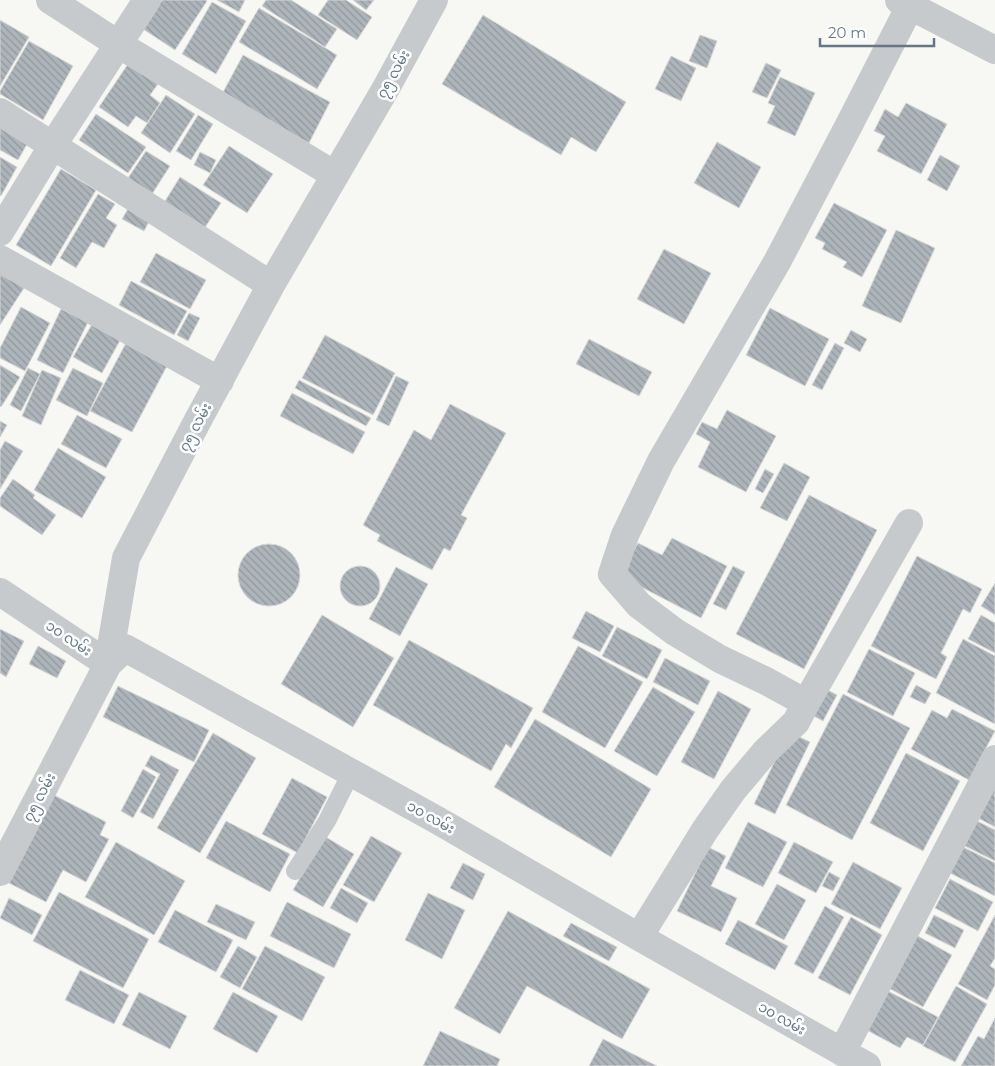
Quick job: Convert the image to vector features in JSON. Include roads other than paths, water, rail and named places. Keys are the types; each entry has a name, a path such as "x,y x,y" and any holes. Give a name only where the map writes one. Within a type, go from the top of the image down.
{"street":[{"path":"50,0 118,44 335,175"},
{"path":"0,232 53,145 147,0"},
{"name":"၇၅ လမ်း","path":"0,872 108,664 126,558 271,284 386,88 434,0"},
{"path":"806,703 766,680 720,659 675,632 639,605 612,574 625,535 661,462 777,262 849,126 905,3 995,50"},
{"path":"0,112 271,284"},
{"path":"0,259 220,381"},
{"path":"640,937 705,830 728,798 765,752 796,722 909,524"},
{"name":"၁၀ လမ်း","path":"0,592 108,664 125,648 437,820 867,1066"},
{"path":"842,1052 995,759"}],"lane":[{"path":"296,871 327,820 351,773"}]}
